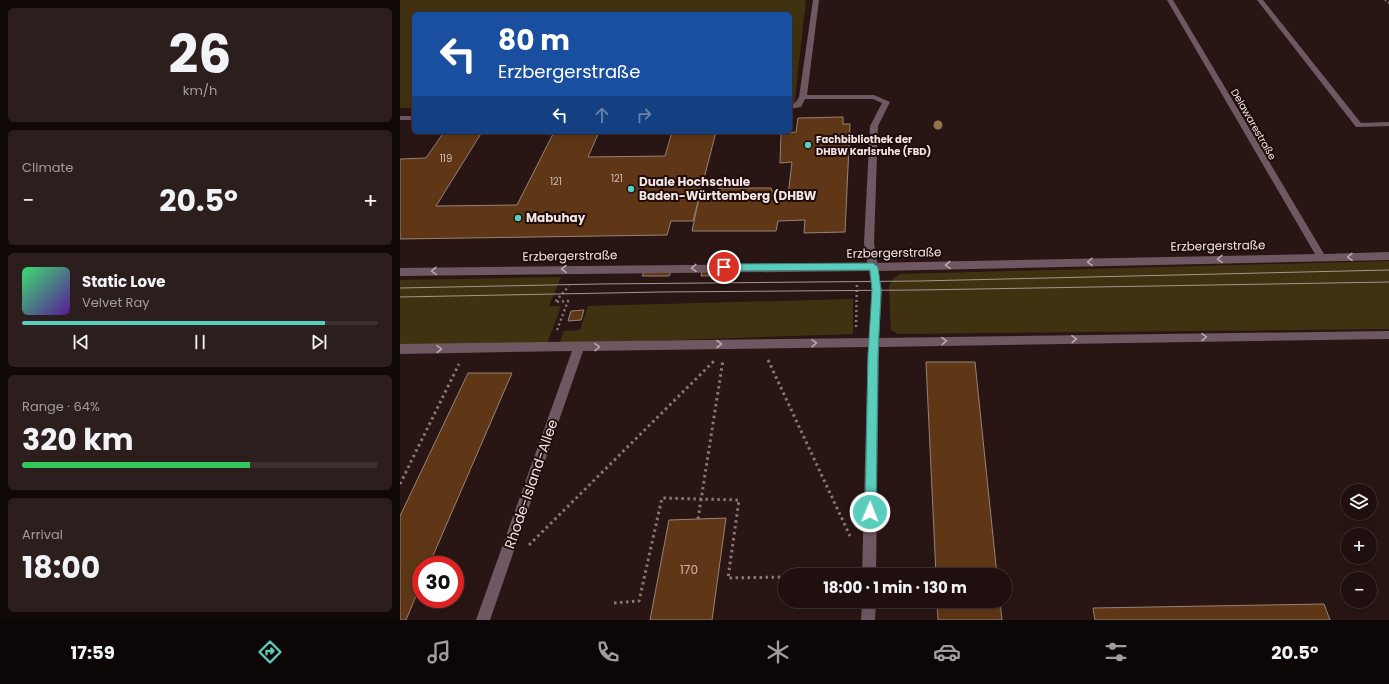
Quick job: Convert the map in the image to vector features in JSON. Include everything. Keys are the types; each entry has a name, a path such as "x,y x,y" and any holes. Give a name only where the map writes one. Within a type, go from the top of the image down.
{"street":[{"path":"792,106 798,105 803,97 816,0"},
{"name":"Delawarestraße","path":"1170,0 1322,258"},
{"path":"1260,0 1359,125 1389,124"},
{"path":"803,97 874,97 886,102 874,126 870,243 877,290 873,355 869,568"},
{"path":"400,118 412,118"},
{"name":"Erzbergerstraße","path":"400,272 873,267 1389,256"},
{"path":"400,350 1389,335"},
{"name":"Rhode-Island-Allee","path":"483,620 579,347"},
{"path":"868,620 869,608"}],"path":[{"path":"1386,0 1389,3"},
{"path":"856,266 856,342"},
{"path":"550,348 568,301 555,302 575,278 567,278 571,269"},
{"path":"768,359 852,539"},
{"path":"528,546 714,360"},
{"path":"698,519 724,360"},
{"path":"400,484 460,362"},
{"path":"614,603 639,601 662,498 739,500 728,578 778,577"}],"shaded area":[{"path":"400,0 806,0 794,108 792,108 792,12 412,12 412,108 400,108"},
{"path":"1389,261 1389,329 898,334 891,330 889,286 894,278 900,274"},
{"path":"561,277 549,306 561,306 547,344 400,345 400,280"},
{"path":"853,299 853,334 559,344 564,331 580,330 588,306"}],"building":[{"path":"843,117 843,124 850,124 845,232 804,233 805,220 778,221 776,231 692,231 699,198 711,198 719,188 771,188 774,196 788,196 792,162 780,163 781,134 792,134 792,133 796,132 798,118"},
{"path":"443,134 481,134 436,206 517,205 553,134 598,134 588,157 665,156 671,134 715,134 693,221 671,221 667,235 400,239 400,159 426,158"},
{"path":"671,271 669,276 642,276 644,272"},
{"path":"702,271 729,271 728,275 701,276"},
{"path":"584,310 581,320 568,321 571,311"},
{"path":"926,362 975,362 996,568 936,568"},
{"path":"468,373 512,373 433,556 412,556 412,606 406,620 400,620 400,516"},
{"path":"726,518 712,620 650,620 669,520"},
{"path":"1324,604 1330,620 1095,620 1093,608"},
{"path":"937,608 1001,608 1002,620 938,620"}],"tram line":[{"path":"400,288 599,284 919,281 1389,270"},
{"path":"400,297 1389,282"}],"place":[{"name":"Fachbibliothek der DHBW Karlsruhe (FBD)","path":"808,145"},
{"name":"Duale Hochschule Baden-Württemberg (DHBW","path":"631,189"},
{"name":"Mabuhay","path":"518,218"}],"route":[{"path":"724,267 873,267 877,290 873,355 870,512"}]}
